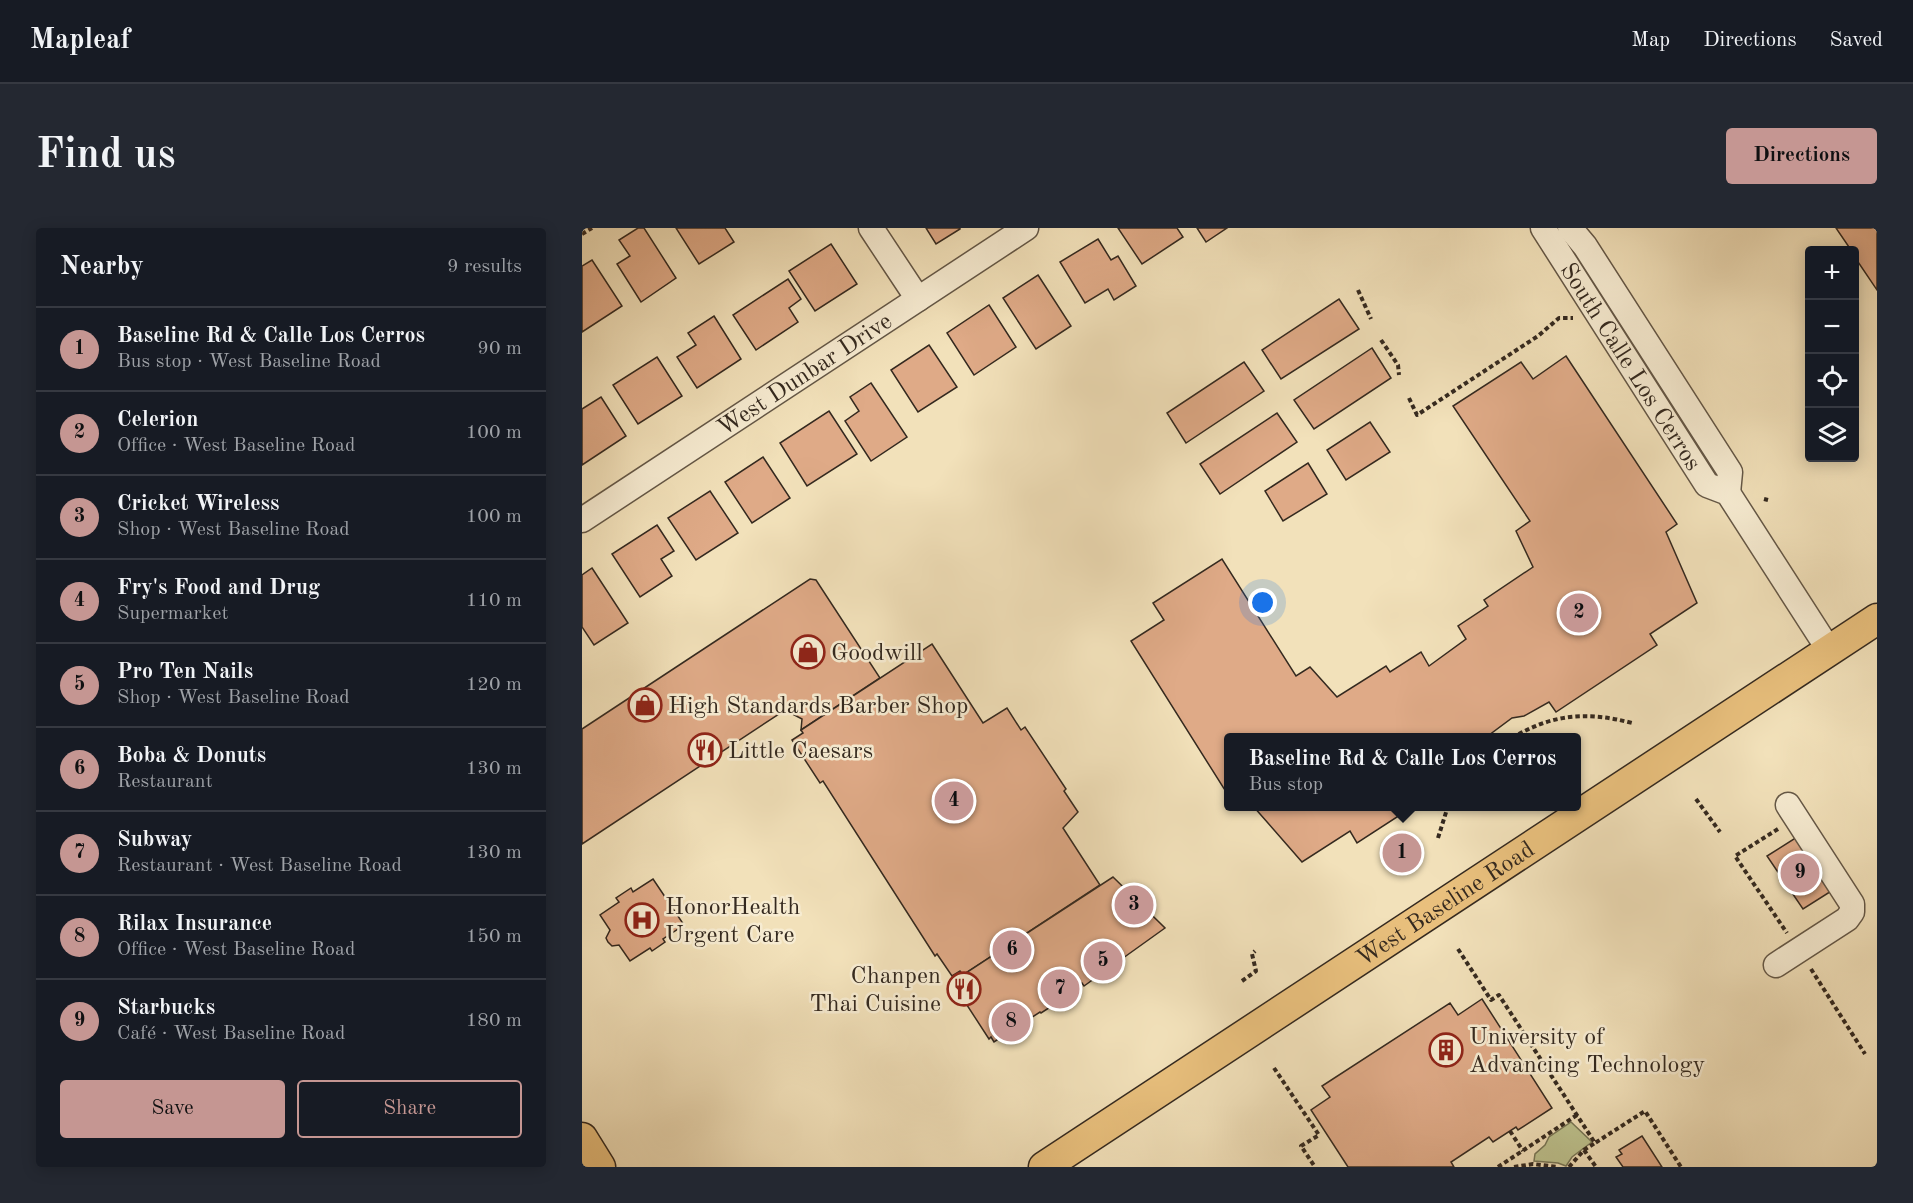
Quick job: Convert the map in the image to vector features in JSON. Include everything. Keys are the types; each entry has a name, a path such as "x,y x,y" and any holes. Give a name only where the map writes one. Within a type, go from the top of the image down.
{"main road":[{"name":"West Baseline Road","path":"1044,1167 1877,619"},
{"path":"582,1138 600,1167"}],"street":[{"path":"871,228 918,299"},
{"name":"West Dunbar Drive","path":"582,520 1026,228"},
{"name":"South Calle Los Cerros","path":"1543,228 1707,485 1728,493 1829,650"},
{"name":"South Calle Los Cerros","path":"1570,228 1586,246 1730,472 1728,493"},
{"path":"1573,276 1592,281 1611,308 1639,330 1643,384"},
{"path":"1776,966 1847,919 1852,912 1852,904 1788,814"}],"path":[{"path":"582,234 592,228"},
{"path":"1358,290 1371,319"},
{"path":"1409,398 1418,416 1528,343 1559,318 1583,318"},
{"path":"1381,340 1398,365 1399,375"},
{"path":"1520,733 1537,723 1567,716 1614,718 1632,723"},
{"path":"1696,799 1720,832"},
{"path":"1438,838 1447,811"},
{"path":"1788,814 1735,856 1788,933"},
{"path":"1458,949 1491,1000 1498,995 1595,1143"},
{"path":"1242,981 1256,971 1252,954 1255,951"},
{"path":"1809,967 1865,1054"},
{"path":"1274,1068 1319,1135 1301,1146 1315,1167"},
{"path":"1569,1167 1584,1150 1645,1111 1681,1167"},
{"path":"1498,1167 1577,1115"},
{"path":"1510,1131 1523,1151"},
{"path":"1584,1150 1596,1167"},
{"path":"1514,1167 1533,1164 1558,1167"}],"green space":[{"path":"1571,1122 1592,1142 1572,1157 1566,1166 1534,1161 1535,1154 1545,1145 1549,1137"}],"building":[{"path":"638,228 644,228 676,278 641,302 617,264 630,256 619,240"},
{"path":"676,228 725,228 734,242 699,264"},
{"path":"926,228 960,228 960,229 936,244"},
{"path":"1118,228 1177,228 1183,237 1142,264"},
{"path":"1197,228 1227,228 1206,242"},
{"path":"1836,228 1877,228 1877,290 1859,263 1859,246 1848,246"},
{"path":"1098,239 1111,260 1118,256 1136,286 1114,300 1108,289 1085,303 1060,262"},
{"path":"831,244 857,284 815,311 789,271"},
{"path":"592,260 622,306 582,332 582,266"},
{"path":"1038,275 1071,326 1036,349 1003,298"},
{"path":"788,279 801,299 789,308 798,322 756,350 733,315"},
{"path":"1339,299 1359,329 1281,379 1262,350"},
{"path":"989,305 1016,347 974,375 947,333"},
{"path":"714,316 741,359 697,388 677,357 696,345 688,333"},
{"path":"929,345 957,387 918,412 891,370"},
{"path":"1372,348 1391,378 1314,429 1294,400"},
{"path":"1566,356 1677,524 1666,532 1697,603 1650,634 1657,645 1556,712 1549,702 1524,716 1512,718 1492,733 1224,733 1224,789 1131,641 1164,620 1153,603 1222,559 1296,676 1310,667 1337,697 1386,666 1390,672 1421,652 1429,666 1466,639 1458,626 1488,606 1484,600 1533,567 1516,531 1530,521 1453,406 1521,362 1533,379"},
{"path":"657,357 682,396 638,424 613,385"},
{"path":"1244,362 1264,391 1186,443 1167,413"},
{"path":"871,383 907,437 871,461 845,421 859,411 850,397"},
{"path":"601,397 626,436 582,465 582,409"},
{"path":"829,411 857,454 807,486 780,443"},
{"path":"1277,413 1297,442 1220,494 1200,464"},
{"path":"1370,422 1390,452 1346,480 1327,450"},
{"path":"763,457 790,498 752,523 725,482"},
{"path":"1308,463 1327,494 1283,521 1265,491"},
{"path":"710,491 738,533 696,560 668,518"},
{"path":"657,525 674,551 661,559 672,576 640,597 612,554"},
{"path":"592,568 628,623 594,645 582,627 582,575"},
{"path":"810,579 816,580 880,678 801,730 802,719 785,710 582,844 582,729"},
{"path":"932,644 983,723 1007,708 1021,730 1025,727 1066,789 1064,791 1078,812 1063,828 1100,885 963,975 960,971 952,976 937,954 935,956 823,781 820,783 792,740 803,733 801,730"},
{"path":"1257,811 1406,811 1357,843 1350,831 1302,862"},
{"path":"1797,837 1833,890 1803,909 1767,856"},
{"path":"1409,844 1414,852 1398,862 1393,854"},
{"path":"1113,877 1165,928 1084,986 1082,983 1062,996 1063,999 994,1042 991,1037 989,1039 952,982"},
{"name":"HonorHealth Urgent Care","path":"653,879 684,925 663,939 665,942 652,951 650,948 630,961 619,945 612,946 608,942 606,938 610,930 600,915 619,902 616,898 631,888 633,892"},
{"name":"University of Advancing Technology","path":"1482,999 1552,1108 1518,1130 1516,1127 1493,1142 1489,1137 1451,1162 1454,1167 1348,1167 1311,1110 1330,1097 1322,1086 1450,1003 1458,1015"},
{"path":"1642,1136 1662,1167 1623,1167 1616,1157 1622,1154 1619,1150"}],"place":[{"name":"Celerion","path":"1579,613"},
{"name":"Goodwill","path":"808,652"},
{"name":"High Standards Barber Shop","path":"645,705"},
{"name":"Little Caesars","path":"705,750"},
{"name":"Fry's Food and Drug","path":"954,801"},
{"name":"Baseline Rd & Calle Los Cerros","path":"1402,853"},
{"name":"Starbucks","path":"1800,873"},
{"name":"Cricket Wireless","path":"1134,905"},
{"name":"HonorHealth Urgent Care","path":"642,920"},
{"name":"Boba & Donuts","path":"1012,950"},
{"name":"Pro Ten Nails","path":"1103,961"},
{"name":"Chanpen Thai Cuisine","path":"964,989"},
{"name":"Subway","path":"1060,989"},
{"name":"Rilax Insurance","path":"1011,1022"},
{"name":"University of Advancing Technology","path":"1446,1050"}]}
